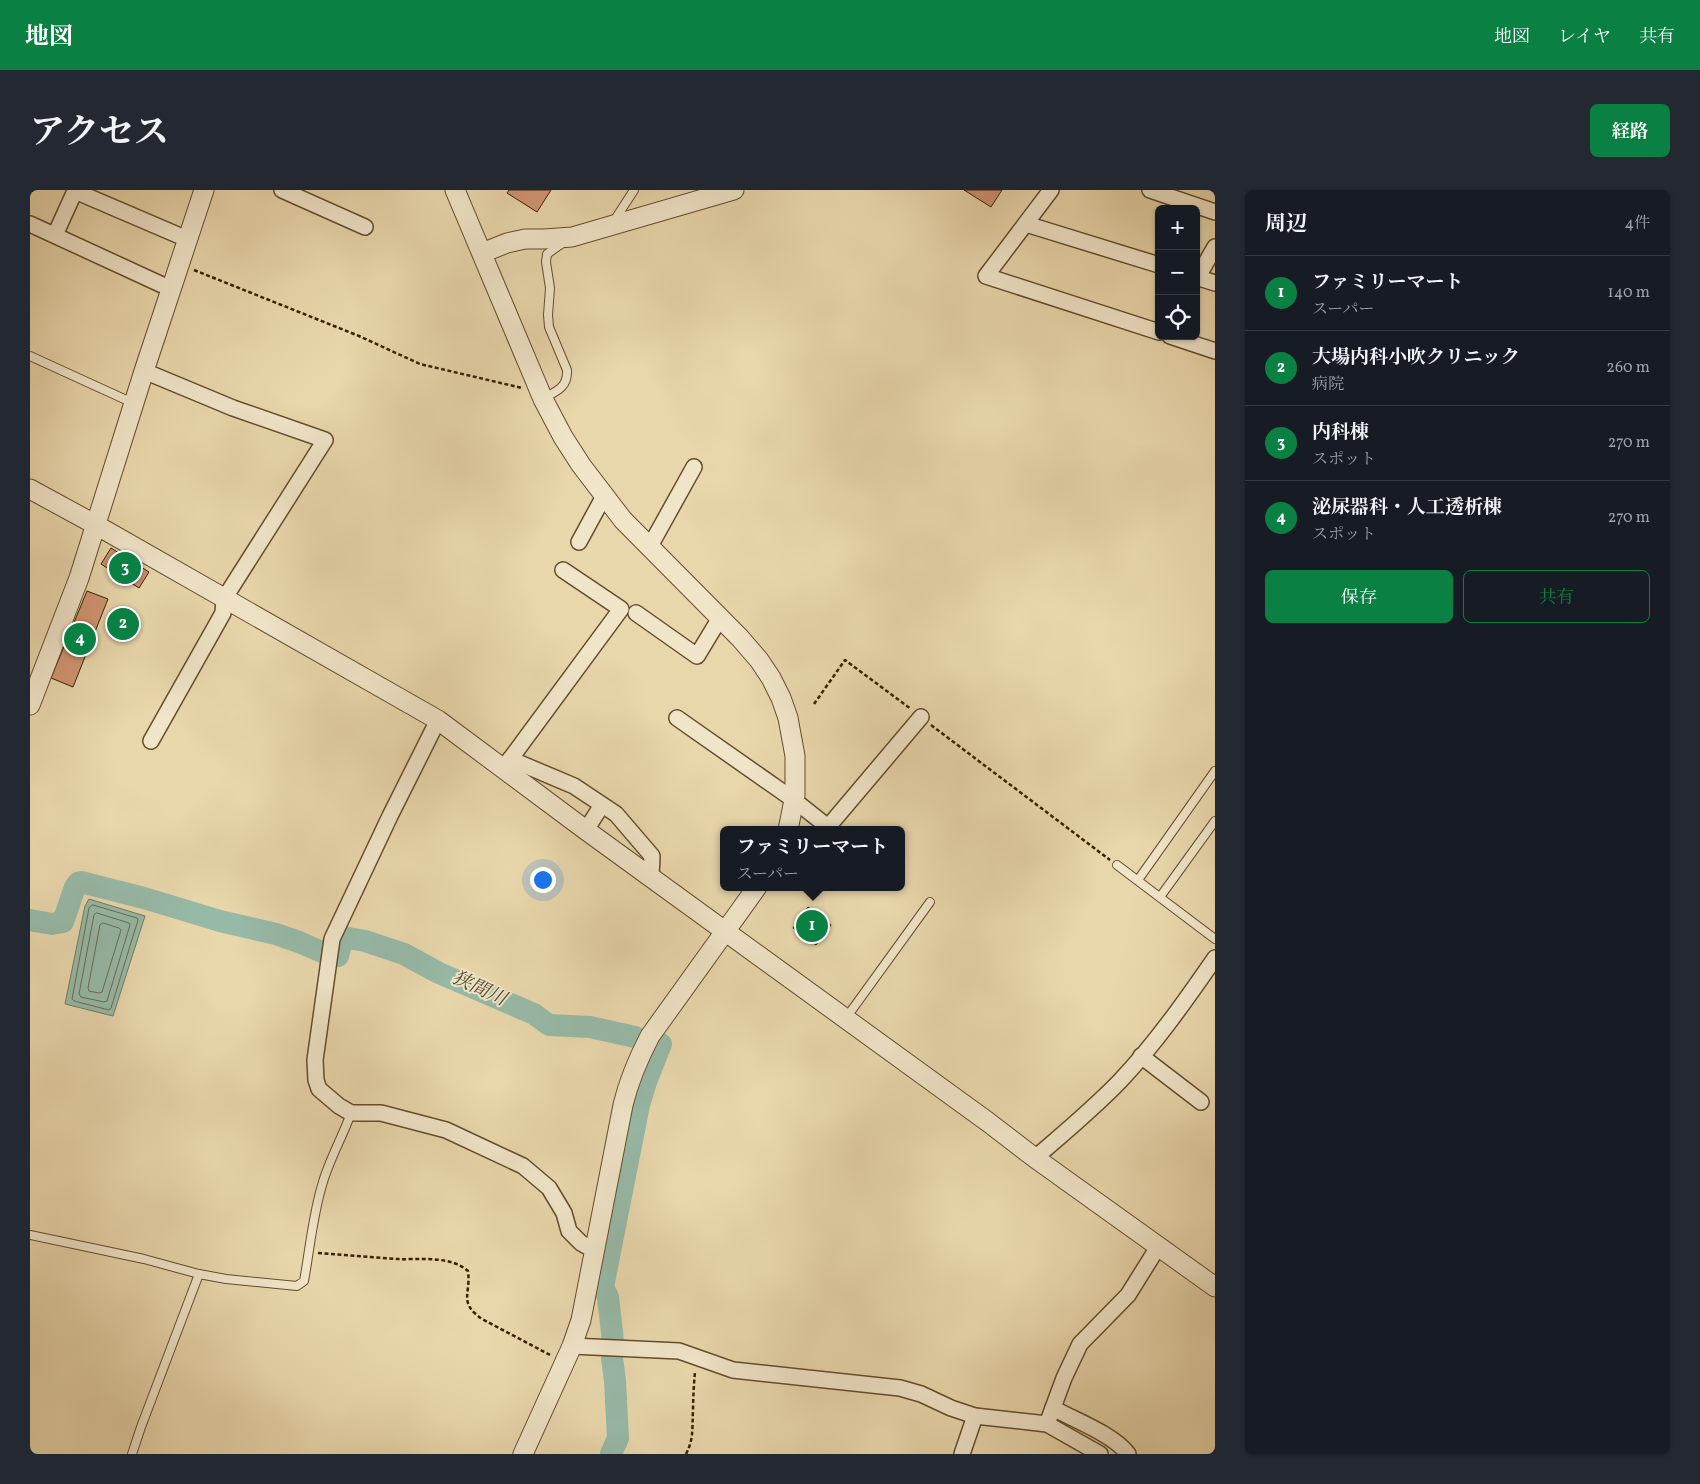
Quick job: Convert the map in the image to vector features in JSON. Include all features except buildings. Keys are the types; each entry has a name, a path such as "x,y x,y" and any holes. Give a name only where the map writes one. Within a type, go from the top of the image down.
{"street":[{"path":"30,705 68,610 204,190"},
{"path":"282,190 365,227"},
{"path":"455,190 522,353 563,437 581,465 623,520 720,618 759,660 771,678 781,698 793,736 795,756 794,800 789,826"},
{"path":"482,253 507,243 525,239 572,237 734,190"},
{"path":"1051,190 986,276 1155,331"},
{"path":"1150,190 1215,212"},
{"path":"55,236 74,191 187,239"},
{"path":"30,224 171,288"},
{"path":"1026,224 1155,264"},
{"path":"1200,273 1215,247"},
{"path":"1200,279 1215,283"},
{"path":"1182,340 1215,351"},
{"path":"144,371 233,408 325,440 224,598 222,613 150,740"},
{"path":"649,548 694,467"},
{"path":"30,490 96,525 438,720 506,764 586,830 1215,1287"},
{"path":"579,542 604,496"},
{"path":"506,764 621,608 564,570"},
{"path":"636,613 697,656 720,618"},
{"path":"830,826 921,717"},
{"path":"678,718 794,800 826,826"},
{"path":"438,720 332,938 315,1060 316,1080 319,1089 328,1098 351,1113 381,1113 446,1130 523,1166 549,1188 564,1213 569,1231 595,1251"},
{"path":"506,764 574,786 616,814 652,856 651,877"},
{"path":"586,830 602,805"},
{"path":"523,1454 568,1354 581,1320 628,1082 650,1036 754,891"},
{"path":"1035,1158 1089,1112 1121,1080 1179,1010 1215,958"},
{"path":"1141,1056 1201,1102"},
{"path":"1047,1424 1064,1378 1080,1344 1128,1295 1158,1247"},
{"path":"568,1354 679,1351 733,1370 900,1388 921,1394 951,1408 975,1416 1047,1424 1100,1454"},
{"path":"1053,1408 1103,1433 1122,1446 1128,1454"},
{"path":"962,1454 975,1416"}],"lane":[{"path":"611,225 634,190"},
{"path":"542,396 565,385 567,378 567,370 549,327 550,288 546,262 547,254 572,237"},
{"path":"30,356 134,403"},
{"path":"1138,880 1215,771"},
{"path":"1160,898 1215,821"},
{"path":"1117,865 1215,939"},
{"path":"846,1018 930,902"},
{"path":"30,1235 144,1259 199,1274 226,1279 297,1286 304,1281 323,1180 351,1113"},
{"path":"132,1454 199,1274"}],"path":[{"path":"179,264 359,336 420,364 542,396"},
{"path":"814,704 845,660 1117,865"},
{"path":"309,1252 430,1260 463,1266 468,1271 467,1302 471,1311 482,1319 568,1354"},
{"path":"686,1454 693,1433 692,1415 696,1357"}],"water":[{"path":"89,899 145,916 113,1016 65,1004 85,906"}],"waterway":[{"name":"狭間川","path":"30,920 52,924 63,922 75,887 81,882 144,898 220,921 276,934 322,952"},
{"name":"狭間川","path":"336,956 338,956 343,937 365,941 404,954 439,973 534,1014 549,1025 590,1027 635,1037"},
{"name":"狭間川","path":"613,1341 608,1297 603,1287 639,1105 661,1044 656,1043"},
{"name":"狭間川","path":"611,1454 618,1438 612,1358"}],"place":[{"name":"内科棟","path":"125,568"},
{"name":"大場内科小吹クリニック","path":"123,624"},
{"name":"泌尿器科・人工透析棟","path":"80,639"},
{"name":"ファミリーマート","path":"812,926"}]}
